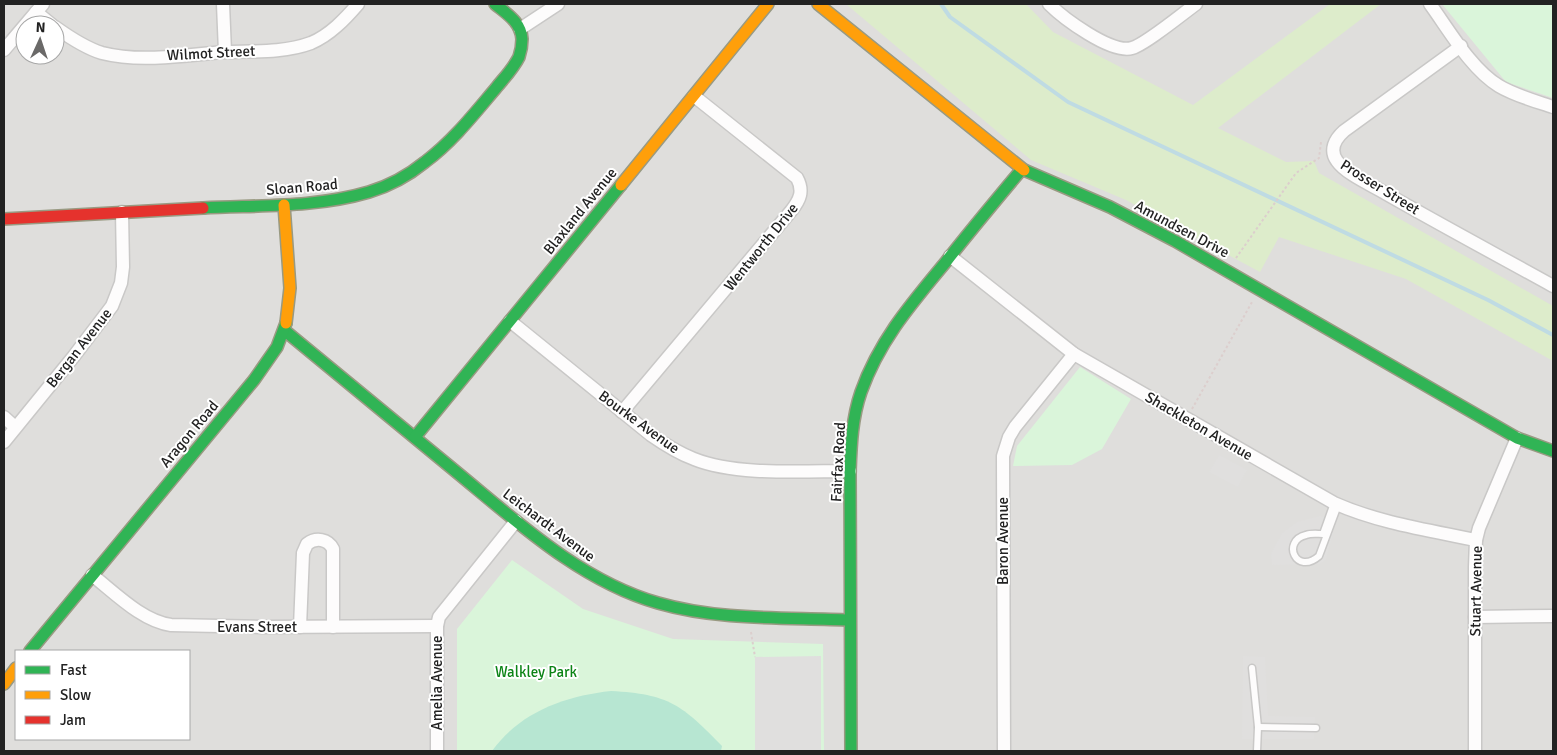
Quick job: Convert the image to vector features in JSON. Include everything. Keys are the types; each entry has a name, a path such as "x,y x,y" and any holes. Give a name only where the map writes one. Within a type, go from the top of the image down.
{"street":[{"path":"223,4 225,52"},
{"name":"Wilmot Street","path":"65,33 86,46 114,55 164,56 289,48 313,42 336,27 358,4"},
{"path":"495,4 517,23 520,29 558,4"},
{"name":"Blaxland Avenue","path":"415,437 768,4"},
{"name":"Amundsen Drive","path":"818,4 1022,169 1128,216 1259,289 1517,438 1553,451"},
{"path":"1049,4 1075,26 1109,44 1124,49 1138,46 1196,4"},
{"path":"1430,4 1476,65 1500,87 1553,107"},
{"path":"4,50 40,8"},
{"name":"Sloan Road","path":"4,219 284,205 340,199 375,190 410,173 432,158 456,136 514,66 521,52 520,29"},
{"name":"Prosser Street","path":"1461,46 1338,136 1334,144 1335,157 1338,163 1359,178 1553,286"},
{"name":"Wentworth Drive","path":"622,412 785,218 801,196 800,184 797,178 694,96"},
{"name":"Fairfax Road","path":"851,751 850,471 851,444 860,394 872,364 898,320 1022,169"},
{"name":"Aragon Road","path":"31,650 254,380 271,356 284,330 290,294 284,205"},
{"name":"Bergan Avenue","path":"4,442 112,306 121,283 122,212"},
{"name":"Shackleton Avenue","path":"950,256 1074,354 1336,504 1396,524 1476,540"},
{"name":"Bourke Avenue","path":"510,321 664,445 693,459 706,463 746,469 850,471"},
{"name":"Leichardt Avenue","path":"284,330 516,521 580,568 608,584 680,610 723,615 850,620"},
{"name":"Baron Avenue","path":"1004,751 1003,456 1009,437 1015,427 1074,354"},
{"path":"4,417 15,427"},
{"name":"Stuart Avenue","path":"1475,751 1476,540 1484,515 1517,438"},
{"name":"Amelia Avenue","path":"437,751 437,626 443,612 516,521"},
{"path":"300,627 303,553 307,544 315,540 326,541 334,549 333,627"},
{"name":"Evans Street","path":"92,575 142,614 165,624 300,627 437,626"},
{"path":"1475,617 1553,616"},
{"path":"4,684 15,669"}],"lane":[{"path":"1336,504 1319,556 1313,562 1300,561 1292,552 1294,544 1304,535 1322,534 1336,504"},
{"path":"1252,668 1258,727 1257,751"},
{"path":"1258,727 1316,728"}],"path":[{"path":"1234,262 1296,173 1319,158 1320,142"},
{"path":"1187,419 1259,289"},
{"path":"745,616 753,639 755,657"}],"shaded area":[{"path":"4,4 1553,4 1553,751 4,751"},
{"path":"1219,455 1247,470 1238,487 1209,472"},
{"path":"1320,516 1336,521 1326,560 1320,564 1272,565 1271,553 1282,533 1297,522"},
{"path":"821,656 821,751 755,751 755,657"},
{"path":"1243,656 1265,657 1268,716 1315,717 1314,739 1242,739"}],"green space":[{"path":"846,4 1026,4 1053,32 1193,105 1330,4 1381,4 1218,128 1286,162 1314,161 1319,173 1553,306 1553,361 1406,279 1279,237 1260,272 1126,200 1031,160"},
{"path":"1442,4 1553,4 1553,98 1506,82"},
{"path":"1080,367 1131,399 1102,449 1072,465 1013,466 1017,446"},
{"name":"Walkley Park","path":"512,560 583,609 673,639 823,644 824,751 457,751 457,629"},
{"path":"611,691 647,695 673,704 685,711 708,732 722,746 721,751 492,751 503,737 516,726 545,708 577,697"}],"waterway":[{"path":"941,4 950,17 1068,102 1488,300 1553,335"}],"traffic: fast":[{"path":"203,208 286,205 328,201 376,190 412,171 435,154 463,127 514,66 519,57 522,39 519,28 513,19 495,4"},
{"path":"851,751 850,471 852,432 858,402 868,373 897,324 920,293 1022,169"},
{"path":"1024,170 1110,207 1175,241 1517,438 1553,451"},
{"path":"415,437 621,185"},
{"path":"31,650 254,380 277,347 286,323"},
{"path":"284,330 525,528 575,564 602,580 629,593 658,603 705,613 753,617 850,620"}],"traffic: slow":[{"path":"621,185 768,4"},
{"path":"818,4 1024,170"},
{"path":"284,205 290,288 286,323"},
{"path":"4,684 15,669"}],"traffic: jam":[{"path":"4,219 203,208"}]}
